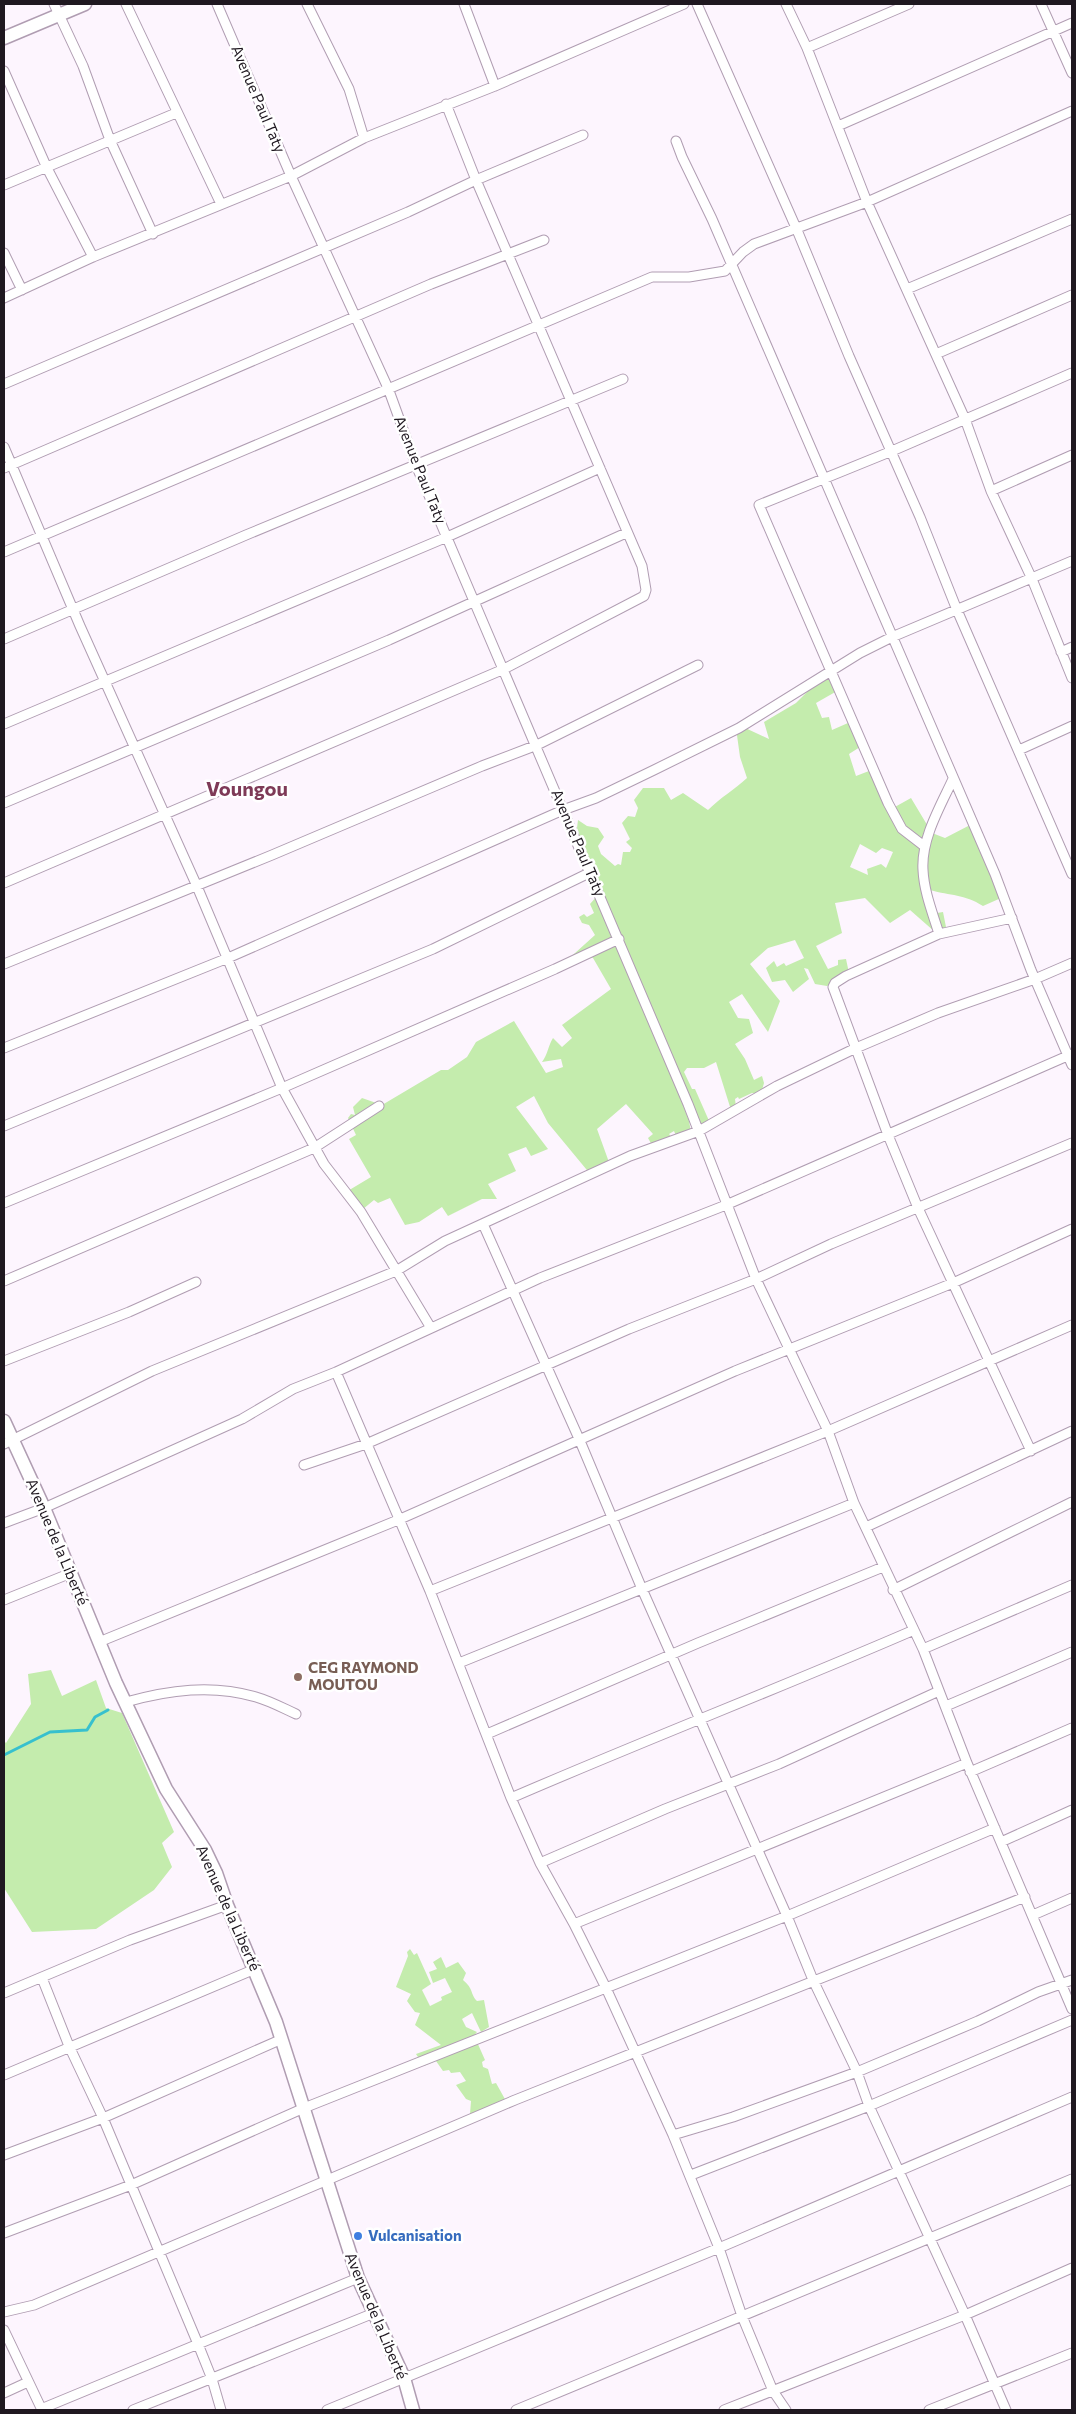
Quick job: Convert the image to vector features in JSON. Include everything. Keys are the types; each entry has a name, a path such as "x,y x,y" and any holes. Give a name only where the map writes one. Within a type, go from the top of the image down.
{"street":[{"path":"4,38 56,9 85,4"},
{"path":"126,4 176,113 221,204"},
{"name":"Avenue Paul Taty","path":"217,4 354,318 388,388 416,465 537,745 699,1130 726,1205 756,1279 828,1431 854,1503 893,1590 923,1650 946,1706 968,1768 1063,1984 1072,2009"},
{"path":"307,4 349,89 364,138"},
{"path":"464,4 495,86"},
{"path":"4,298 93,257 291,176 364,138 495,86 684,4"},
{"path":"697,4 797,230 849,356 892,451 957,610 1072,874"},
{"path":"786,4 807,48 867,202 964,419 992,491 1032,579 1072,678"},
{"path":"807,48 909,4"},
{"path":"1041,4 1072,73"},
{"path":"56,9 83,66 110,140 153,234"},
{"path":"838,126 1072,22"},
{"path":"4,71 46,168 93,257"},
{"path":"4,883 504,669 644,596 646,590 642,566 626,533 573,401 476,180 446,104"},
{"path":"4,552 652,277 689,277 725,271 742,252 754,244 797,230 867,202 1072,111"},
{"path":"4,185 176,113"},
{"path":"4,384 408,212 476,180 583,135"},
{"path":"676,141 732,264 995,874 1035,979 1070,1055 1072,1065"},
{"path":"907,289 1072,218"},
{"path":"8,466 354,318 544,240"},
{"path":"4,253 22,290"},
{"path":"936,354 1072,295"},
{"path":"924,846 902,829 830,672 759,508 760,503 825,479 1072,374"},
{"path":"4,639 624,379"},
{"path":"4,447 8,466 41,536 163,816 196,884 282,1088 314,1148 361,1212 431,1328"},
{"path":"992,491 1072,455"},
{"path":"4,724 104,680 447,537 600,468"},
{"path":"4,803 389,640 473,600 626,533"},
{"path":"4,1048 228,958 638,778 739,728 830,672 892,637 1072,561"},
{"path":"1061,652 1072,647"},
{"path":"4,964 537,745 698,665"},
{"path":"1019,750 1072,726"},
{"path":"939,934 922,870 924,846 953,779"},
{"path":"4,1126 434,949 591,872"},
{"path":"1012,918 939,934 846,976 835,983 834,993 918,1208 1031,1451"},
{"path":"4,1203 282,1088 555,969 619,939"},
{"path":"8,1442 152,1371 396,1271 446,1240 630,1156 699,1130 777,1086 856,1048 938,1013 1035,979 1072,962"},
{"path":"4,1523 44,1508 242,1419 293,1389 336,1372 514,1290 726,1205 1070,1055"},
{"path":"4,1281 314,1148 379,1106"},
{"path":"304,1464 366,1444 546,1365 756,1279 1072,1142"},
{"path":"483,1224 580,1441 642,1589 673,1654 813,1980 857,2072 869,2106 929,2239 966,2315 1006,2410"},
{"path":"99,1642 247,1579 398,1520 735,1371 953,1283 1072,1229"},
{"path":"4,1361 129,1312 196,1282"},
{"path":"430,1591 612,1516 828,1431 1072,1325"},
{"path":"336,1372 460,1663 512,1798 540,1864 574,1924 606,1988 673,2135 691,2175 719,2248 742,2316 773,2390 786,2410"},
{"name":"Avenue de la Liberté","path":"4,1421 8,1442 44,1508 99,1642 126,1702 166,1789 205,1850 255,1970 282,2039 358,2278 404,2378 413,2410"},
{"path":"866,1527 1072,1431"},
{"path":"893,1590 1072,1502"},
{"path":"460,1663 854,1503"},
{"path":"487,1734 883,1567"},
{"path":"4,1600 71,1572"},
{"path":"923,1650 1072,1585"},
{"path":"512,1798 634,1745 914,1630"},
{"path":"946,1706 1072,1652"},
{"path":"126,1702 177,1690 214,1689 258,1697 296,1714"},
{"path":"540,1864 805,1753 939,1691"},
{"path":"574,1924 756,1849 1072,1728"},
{"path":"1001,1842 1072,1810"},
{"path":"4,2233 131,2185 304,2108 536,2014 787,1916 995,1828"},
{"path":"4,2312 34,2305 515,2100 1025,1897"},
{"path":"1033,1915 1072,1898"},
{"path":"4,1993 130,1940 227,1905"},
{"path":"4,2075 69,2046 255,1970"},
{"path":"42,1978 69,2046 103,2118 198,2344 212,2379 221,2410"},
{"path":"673,2135 733,2117 857,2072 978,2021 1038,1992 1072,1980"},
{"path":"691,2175 869,2106 1072,2020"},
{"path":"4,2155 103,2118 282,2039"},
{"path":"326,2410 719,2248 1072,2097"},
{"path":"516,2410 1072,2179"},
{"path":"724,2410 966,2315 1072,2268"},
{"path":"4,2330 42,2410 358,2278"},
{"path":"133,2410 374,2313"},
{"path":"929,2410 1072,2353"},
{"path":"4,2393 28,2382"}],"green space":[{"path":"830,678 837,691 816,703 822,718 829,717 832,730 848,723 860,747 849,754 856,776 869,771 893,808 911,798 932,833 945,838 972,824 1001,898 983,906 963,897 930,890 937,913 943,912 946,927 935,932 910,910 890,923 865,898 835,903 842,933 816,946 828,969 838,965 838,960 846,959 849,973 827,986 815,984 808,969 804,968 809,979 793,992 785,980 772,982 766,968 774,961 777,967 784,963 786,966 804,958 795,940 768,948 750,964 780,1001 768,1032 742,994 729,1002 738,1018 749,1019 753,1033 735,1044 745,1059 754,1080 762,1076 764,1083 761,1094 752,1093 739,1099 738,1097 735,1099 736,1107 731,1110 716,1062 704,1068 687,1068 684,1072 692,1089 695,1089 710,1123 700,1129 666,1059 689,1121 691,1132 677,1138 674,1131 669,1134 673,1139 653,1147 648,1138 653,1134 626,1104 597,1129 610,1165 591,1175 548,1123 534,1096 516,1107 548,1149 531,1156 526,1147 508,1154 516,1171 488,1184 497,1199 482,1199 448,1216 442,1207 419,1222 405,1225 390,1198 378,1203 374,1200 357,1214 346,1192 371,1177 349,1139 356,1135 348,1118 351,1114 355,1115 353,1107 362,1098 382,1105 441,1070 448,1070 467,1057 476,1042 514,1021 546,1073 563,1067 561,1059 542,1062 553,1038 562,1047 572,1038 562,1025 611,989 593,958 585,953 564,963 595,935 589,925 582,923 579,917 584,914 587,917 594,913 590,904 597,896 577,828 578,820 587,826 598,828 604,837 598,846 601,854 615,866 621,865 623,852 630,852 632,848 626,842 630,839 622,823 628,816 635,817 638,808 634,800 643,788 664,788 671,800 683,793 708,810 747,778 740,757 736,728 741,726 769,739 764,722 796,703 818,681","holes":["860,844 876,853 882,848 893,852 886,868 881,864 867,869 868,875 850,867"]},
{"path":"51,1670 62,1696 96,1680 106,1708 122,1713 174,1832 162,1843 172,1867 154,1890 96,1929 32,1932 4,1888 4,1741 6,1743 31,1704 28,1674"},
{"path":"410,1949 414,1955 417,1953 431,1984 422,1990 430,2006 442,2000 441,1997 452,1992 445,1978 433,1983 429,1972 437,1969 433,1962 441,1957 446,1968 458,1962 466,1973 463,1980 469,1986 477,2001 484,2000 489,2027 481,2032 472,2013 462,2019 466,2027 477,2032 471,2039 477,2042 485,2060 482,2062 483,2067 488,2069 492,2084 496,2083 506,2101 478,2116 470,2114 471,2101 466,2099 456,2085 466,2081 460,2072 451,2073 449,2070 443,2071 436,2061 424,2066 416,2054 441,2045 415,2025 420,2013 415,2012 407,2001 411,1994 396,1987 408,1956 407,1952"}],"waterway":[{"path":"4,1755 50,1732 87,1730 95,1717 108,1710"}],"place":[{"name":"CEG RAYMOND MOUTOU","path":"298,1677"},
{"name":"Vulcanisation","path":"358,2236"}],"district":[{"name":"Voungou","path":"247,789"}]}
